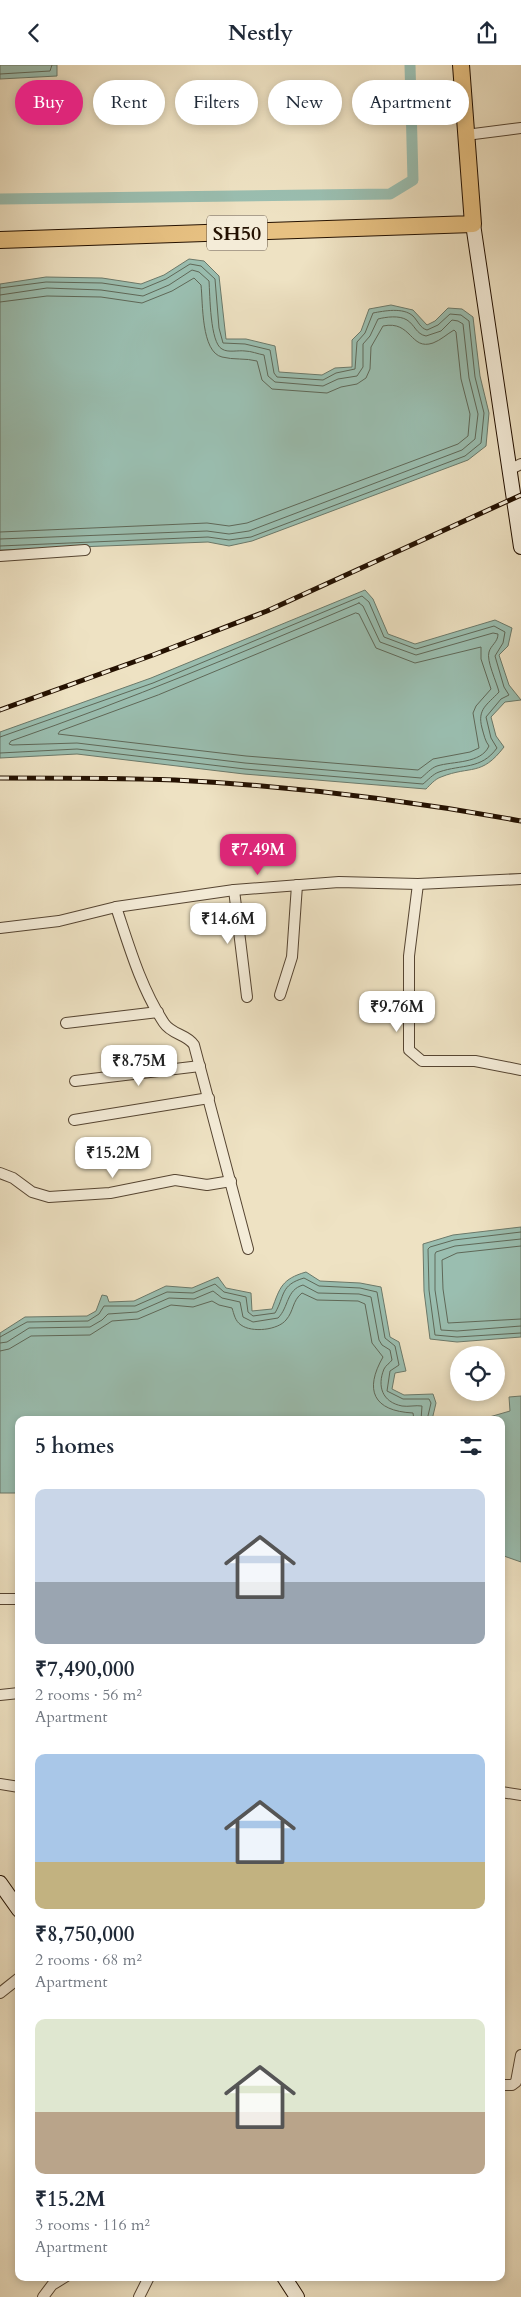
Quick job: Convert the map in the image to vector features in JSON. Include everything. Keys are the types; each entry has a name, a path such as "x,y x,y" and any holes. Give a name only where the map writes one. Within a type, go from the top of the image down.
{"main road":[{"path":"461,65 473,224 516,467 521,547"},
{"name":"SH50","path":"0,240 473,224"},
{"path":"0,1883 15,1904"},
{"path":"287,2281 297,2297"}],"street":[{"path":"466,135 521,128"},
{"path":"0,556 85,550"},
{"path":"0,928 59,921 116,907 234,890 339,882 418,884 521,879"},
{"path":"418,884 409,956 410,1050 422,1061 475,1061 521,1070"},
{"path":"280,995 292,957 297,885"},
{"path":"234,890 247,997"},
{"path":"116,907 134,961 158,1012 170,1030 191,1040 209,1098 248,1249"},
{"path":"66,1023 158,1012"},
{"path":"75,1081 200,1066"},
{"path":"74,1120 209,1098"},
{"path":"0,1173 13,1178 32,1192 49,1197 110,1193 175,1180 207,1185 231,1181"},
{"path":"0,1599 15,1599"},
{"path":"0,1695 15,1693"},
{"path":"0,1784 15,1786"},
{"path":"505,1793 521,1795"},
{"path":"0,1993 15,1981"},
{"path":"505,2085 512,2085 516,2082 521,2055"},
{"path":"43,2297 52,2285 58,2281"},
{"path":"139,2297 147,2281"}],"water":[{"path":"0,65 57,65 57,76 0,79"},
{"path":"189,259 204,261 219,276 226,339 246,339 275,346 279,372 322,375 335,368 352,367 352,340 361,331 369,309 391,305 413,310 427,325 435,321 448,308 462,309 473,317 480,376 489,413 486,446 468,460 252,541 229,546 208,542 0,550 0,284 46,277 102,278 141,284 164,275"},
{"path":"365,590 373,599 388,634 415,644 495,620 512,628 508,646 499,655 509,685 521,700 505,702 491,717 496,736 504,747 489,763 475,769 451,773 439,778 426,789 244,774 77,754 0,758 0,732 151,678"},
{"path":"521,1227 521,1337 457,1342 430,1339 424,1291 423,1244 453,1235"},
{"path":"306,1272 320,1281 360,1283 381,1287 390,1337 399,1342 406,1371 395,1373 392,1389 404,1395 433,1394 436,1403 433,1416 15,1416 15,1493 0,1493 0,1333 25,1317 87,1316 96,1311 102,1295 107,1296 109,1302 134,1301 166,1286 192,1288 218,1277 226,1288 251,1293 252,1311 272,1309 283,1285"},
{"path":"521,1396 521,1562 505,1556 505,1416 493,1416 510,1411 509,1397"}],"waterway":[{"path":"0,199 390,194 413,180 410,65"}],"railway":[{"path":"0,710 153,655 267,611 521,495"},
{"path":"0,778 175,780 262,786 392,800 521,821"}]}
